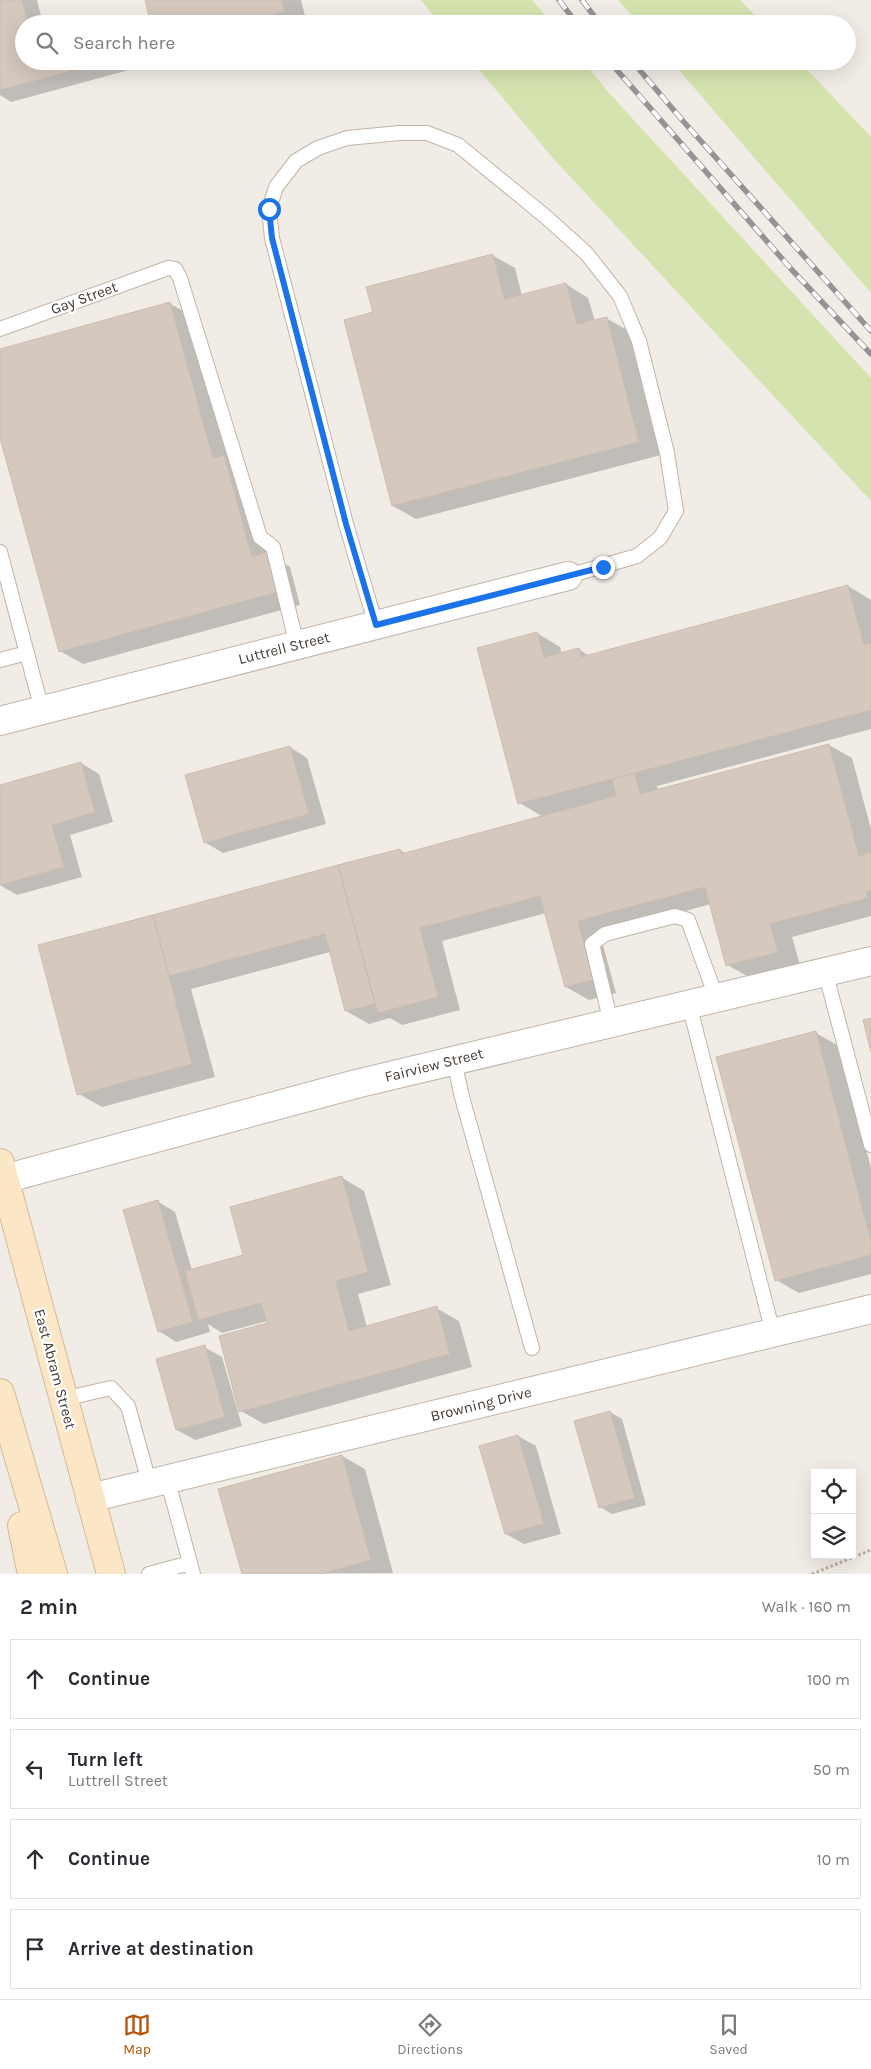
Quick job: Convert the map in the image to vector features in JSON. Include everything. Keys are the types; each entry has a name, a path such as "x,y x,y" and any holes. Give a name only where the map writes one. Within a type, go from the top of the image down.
{"main road":[{"name":"East Abram Street","path":"1,1174 111,1574"},
{"path":"0,1394 54,1574"},
{"path":"8,1423 15,1494 32,1574"}],"street":[{"name":"Luttrell Street","path":"0,721 568,576"},
{"name":"Fairview Street","path":"1,1174 356,1084 825,971 871,962"},
{"name":"Browning Drive","path":"90,1498 158,1480 340,1439 871,1309"}],"lane":[{"path":"376,625 346,524 272,238 269,209 276,187 296,161 318,148 347,138 400,133 427,133 458,145 546,217 586,253 620,296 640,341 667,453 676,510 660,538 637,556 568,576"},
{"name":"Gay Street","path":"0,329 168,268 175,269 180,278 260,537 273,546 297,645"},
{"path":"0,552 42,710"},
{"path":"0,660 27,653"},
{"path":"611,1023 592,944 605,934 675,916 688,920 716,998"},
{"path":"825,971 871,1145"},
{"path":"688,1004 773,1333"},
{"path":"454,1061 464,1106 532,1348"},
{"path":"63,1399 111,1388 128,1406 191,1568 149,1574"}],"path":[{"path":"812,1574 871,1550"}],"green space":[{"path":"421,0 532,0 544,15 433,15"},
{"path":"618,0 740,0 754,15 631,15"},
{"path":"479,70 590,70 609,93 871,378 871,501 551,156"},
{"path":"679,70 808,70 871,137 871,293"}],"building":[{"path":"0,0 22,0 26,15 15,15 15,70 74,70 0,90"},
{"path":"145,0 282,0 285,12 274,15 149,15"},
{"path":"493,254 504,299 566,283 577,324 607,317 639,442 392,506 344,320 373,312 366,287"},
{"path":"170,302 213,458 224,455 252,557 267,552 278,592 59,652 0,438 0,349"},
{"path":"848,585 864,645 871,643 871,710 518,804 477,648 537,632 544,657 579,648 581,657"},
{"path":"829,744 859,856 871,852 871,891 866,892 868,898 770,924 778,952 726,966 705,887 578,921 593,980 565,987 540,896 420,928 438,997 378,1013 338,865 400,849 401,854 616,796 612,779 635,773 640,794"},
{"path":"290,746 309,814 204,843 185,775"},
{"path":"81,762 95,812 52,825 64,867 0,885 0,785"},
{"path":"338,865 375,1004 345,1011 325,934 169,976 153,915"},
{"path":"153,915 192,1064 77,1095 38,945"},
{"path":"871,1018 871,1052 863,1020"},
{"path":"816,1031 871,1241 871,1255 775,1281 716,1057"},
{"path":"342,1176 368,1272 336,1281 349,1331 437,1306 450,1354 239,1412 219,1336 267,1323 261,1303 198,1320 185,1271 243,1255 230,1207"},
{"path":"158,1200 193,1322 158,1332 123,1210"},
{"path":"205,1345 225,1417 176,1430 156,1359"},
{"path":"610,1411 635,1498 599,1508 574,1421"},
{"path":"518,1435 544,1524 505,1534 479,1446"},
{"path":"342,1455 371,1560 320,1574 242,1574 218,1489"}],"railway":[{"path":"559,0 570,15"},
{"path":"582,0 593,15"},
{"path":"617,70 792,270 871,354"},
{"path":"640,70 871,331"}],"route":[{"path":"269,209 272,238 294,317 346,524 376,625 603,567"}]}
